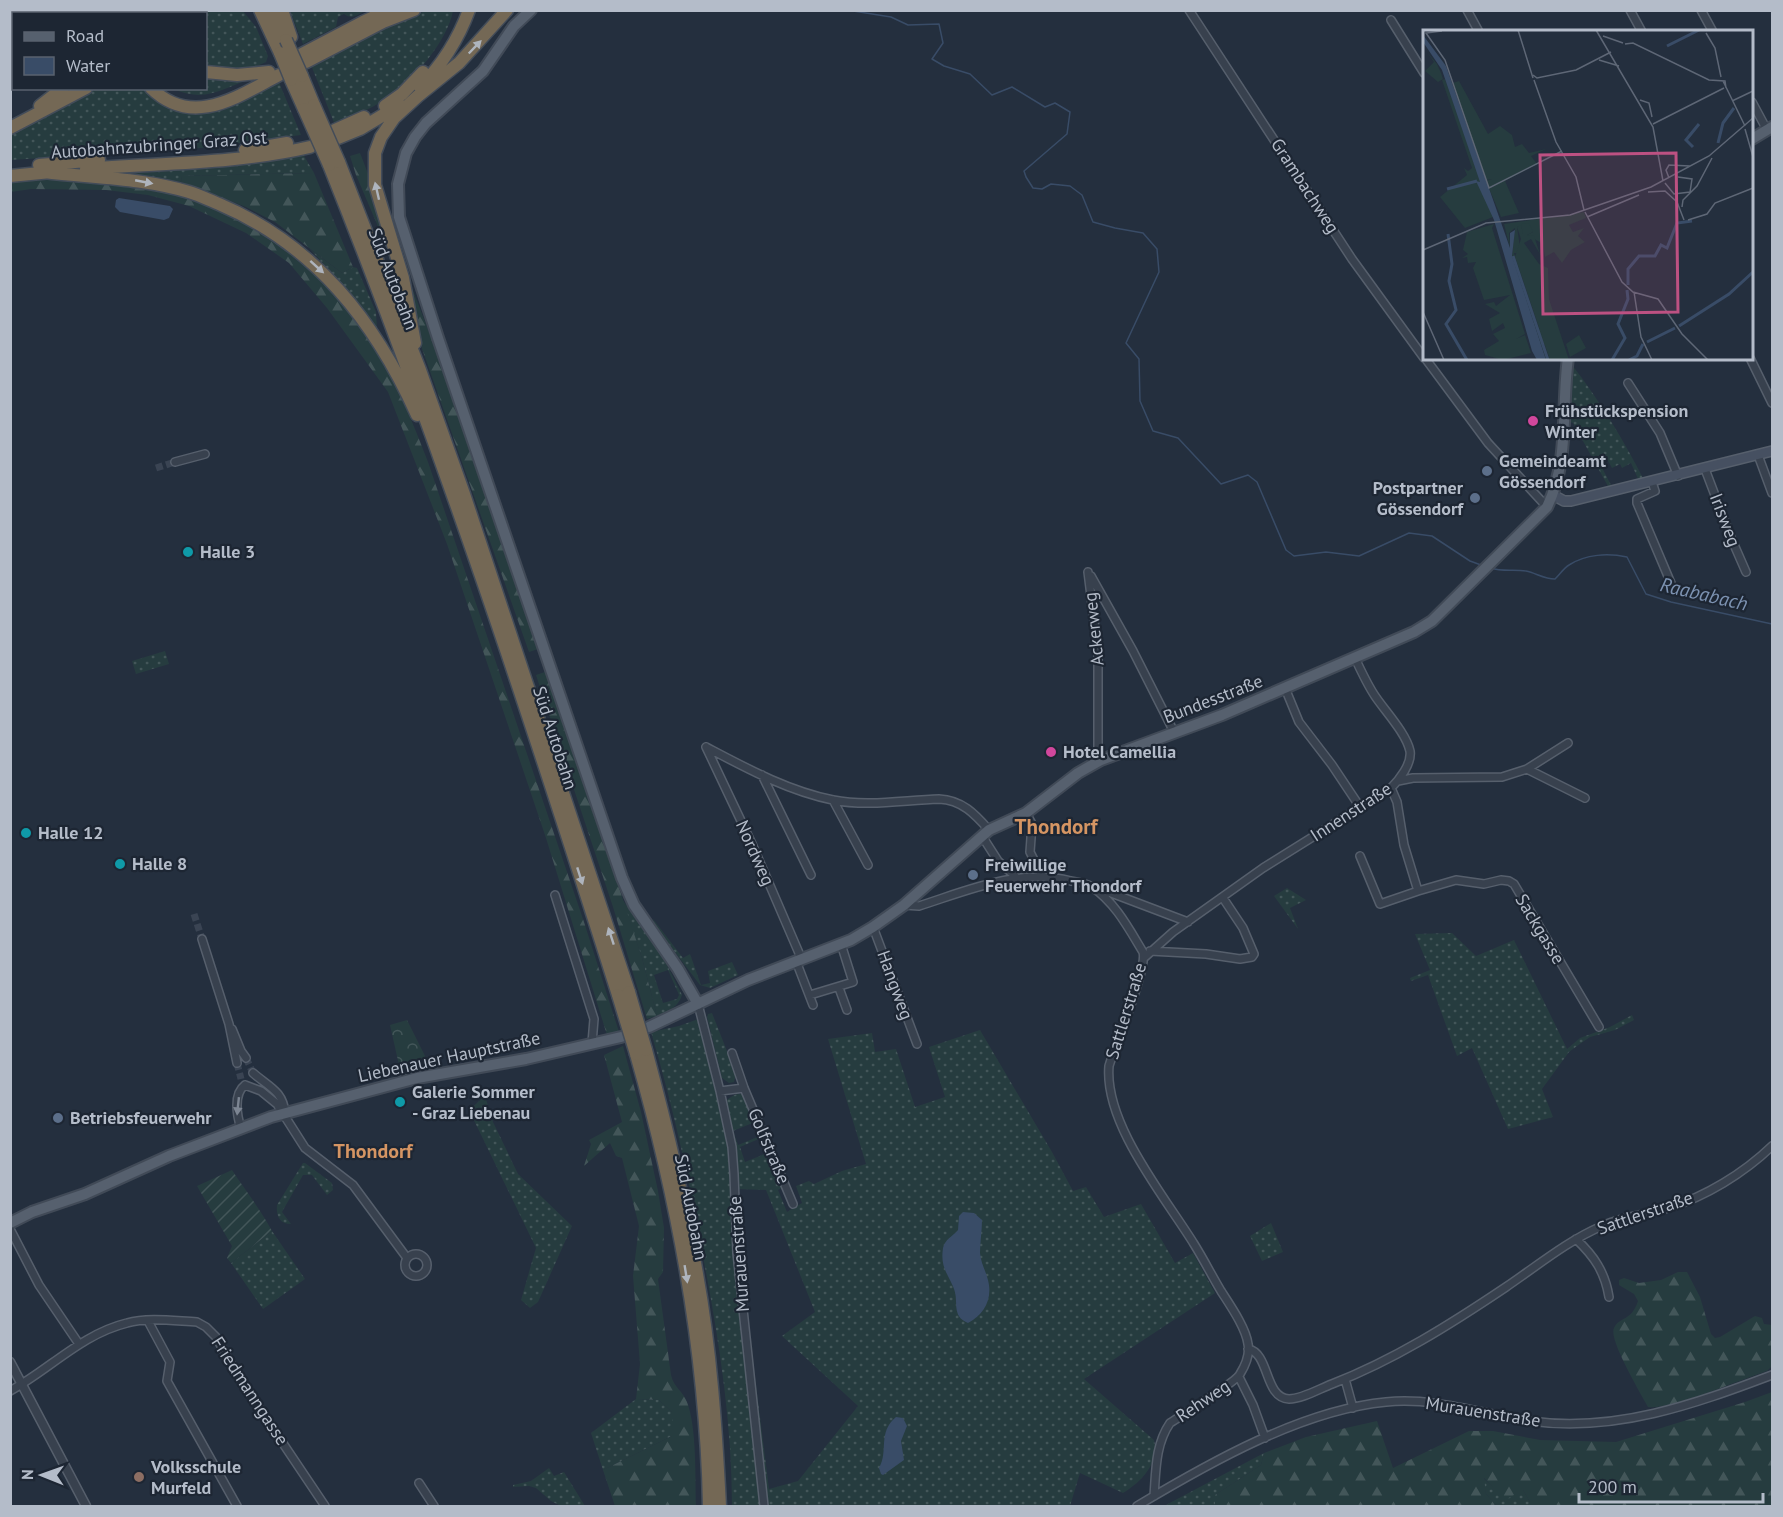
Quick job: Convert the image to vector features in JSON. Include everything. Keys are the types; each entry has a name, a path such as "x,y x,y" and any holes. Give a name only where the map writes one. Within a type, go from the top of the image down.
{"highway":[{"path":"251,10 272,35"},
{"name":"Süd Autobahn","path":"260,10 280,53 297,78 420,370 505,614 673,1152 698,1276 712,1385 720,1506"},
{"path":"272,10 289,39"},
{"path":"282,10 289,39"},
{"path":"363,22 374,10"},
{"path":"301,59 363,22 389,10"},
{"path":"301,59 414,10"},
{"path":"418,96 402,103 369,124 337,134 402,94 429,66 469,10"},
{"path":"420,370 403,278 375,185 375,153 381,137 394,118 459,63 507,10"},
{"path":"402,103 446,57 461,19"},
{"name":"Süd Autobahn","path":"289,39 301,59 297,78"},
{"path":"207,72 237,75 275,72"},
{"path":"154,90 173,104 187,108 202,108 229,101 275,72"},
{"path":"165,90 175,96 202,101 224,95 275,72"},
{"path":"10,126 60,90"},
{"path":"10,126 82,90"},
{"name":"Autobahnzubringer Graz Ost","path":"10,168 223,153 308,143 273,155 223,161 10,176"},
{"name":"Süd Autobahn","path":"334,164 437,447 624,994"},
{"path":"44,172 125,179 191,192 243,214 296,248 323,271 357,311 394,369 425,431 437,447"},
{"name":"Süd Autobahn","path":"641,1052 682,1248 701,1388 709,1506"}],"main road":[{"path":"531,10 514,26 483,71 426,123 415,137 406,153 398,184 399,217 622,878 634,905 678,969 698,1004 649,1027"},
{"path":"1753,138 1770,128"},
{"name":"Bundesstraße","path":"698,1004 748,980 841,944 873,927 904,905 986,833 1026,813 1078,773 1101,760 1284,688 1414,632 1432,621 1548,507 1559,473 1564,444 1567,360"},
{"path":"1553,495 1564,501 1571,501 1773,451"},
{"name":"Liebenauer Hauptstraße","path":"10,1223 32,1212 85,1194 169,1156 285,1113 417,1078 526,1059 621,1036"}],"street":[{"name":"Grambachweg","path":"1189,10 1352,259 1423,355"},
{"path":"1467,10 1478,30"},
{"path":"1630,10 1641,30"},
{"path":"1701,10 1712,30"},
{"path":"1391,20 1423,70"},
{"path":"1753,103 1770,128"},
{"name":"Grambachweg","path":"1426,360 1488,443 1548,507"},
{"path":"1751,360 1773,403"},
{"path":"1628,382 1660,434 1678,476"},
{"path":"175,462 205,454"},
{"path":"1758,455 1773,493"},
{"name":"Irisweg","path":"1705,469 1746,572"},
{"path":"1652,482 1655,491 1637,499 1637,503 1673,588"},
{"name":"Ackerweg","path":"1101,760 1098,754 1098,652 1088,572 1134,653 1174,732"},
{"name":"Innenstraße","path":"1145,957 1188,922 1263,868 1391,788 1398,781 1410,759 1410,752 1406,742 1374,695 1355,658"},
{"path":"1284,688 1299,722 1360,807"},
{"path":"1398,781 1413,778 1495,778 1527,769 1568,743"},
{"name":"Nordweg","path":"762,775 706,747 752,844 799,960 813,1005"},
{"path":"1407,765 1406,769 1413,778"},
{"path":"1527,769 1585,798"},
{"path":"762,775 833,800 868,803 946,799 968,809 986,833 998,861 1016,877"},
{"path":"762,775 811,875"},
{"path":"1391,788 1397,802 1404,845 1418,891"},
{"path":"833,800 868,865"},
{"path":"1026,813 1032,824 1030,852 1042,876"},
{"name":"Sackgasse","path":"1360,856 1380,904 1456,880 1484,884 1501,880 1514,884 1599,1028"},
{"path":"904,905 919,906 1016,877 1042,876 1090,885 1188,922"},
{"name":"Sattlerstraße","path":"1090,885 1115,909 1145,957 1109,1066 1109,1079 1115,1105 1142,1165 1200,1254 1242,1329 1249,1348 1256,1351 1274,1388 1283,1398 1298,1397 1345,1379 1400,1353 1470,1311 1576,1239 1622,1218 1669,1208 1704,1193 1745,1170 1773,1146"},
{"path":"555,896 594,1019 592,1043"},
{"path":"1150,951 1251,958 1254,954 1243,928 1223,898"},
{"name":"Hangweg","path":"873,927 916,1044"},
{"path":"202,939 229,1024 237,1063"},
{"path":"810,995 853,982 854,979 841,944"},
{"path":"839,987 847,1010"},
{"name":"Murauenstraße","path":"698,1004 732,1147 737,1253 764,1506"},
{"path":"229,1024 246,1058"},
{"name":"Golfstraße","path":"732,1053 744,1088 793,1204"},
{"path":"254,1073 279,1093 284,1102 285,1113"},
{"path":"241,1128 237,1109 243,1082 269,1096 285,1113 308,1151 355,1187 407,1258"},
{"name":"Golfstraße","path":"720,1091 744,1088"},
{"path":"10,1229 39,1285 79,1344"},
{"name":"Sattlerstraße","path":"1576,1239 1600,1266 1607,1282 1609,1297"},
{"path":"148,1321 170,1362 167,1381 237,1506"},
{"name":"Friedmanngasse","path":"10,1391 79,1344 106,1329 129,1322 197,1322 216,1337 239,1378 325,1506"},
{"name":"Rehweg","path":"1154,1496 1160,1440 1170,1424 1239,1377 1249,1348"},
{"path":"10,1362 86,1506"},
{"name":"Murauenstraße","path":"1137,1506 1201,1469 1265,1438 1353,1408 1387,1402 1423,1401 1531,1421 1565,1424 1604,1423 1655,1414 1773,1375"},
{"name":"Rehweg","path":"1239,1377 1253,1405 1265,1438"},
{"path":"1345,1379 1353,1408"},
{"path":"419,1483 434,1506"}],"green space":[{"path":"159,10 243,11 256,27 268,56 266,62 251,68 236,70 207,67 207,12 158,12"},
{"path":"290,11 365,11 350,17 344,14 338,17 336,27 303,44"},
{"path":"426,11 453,11 444,35 427,60 407,82 386,99 335,125 311,65 402,19"},
{"path":"207,78 217,80 252,78 213,93 195,95 177,90 207,90"},
{"path":"278,80 301,135 201,148 11,160 10,135 94,90 145,90 168,107 198,114 224,110"},
{"path":"360,153 434,345 538,649 529,652 383,238 356,175 350,156"},
{"path":"303,154 314,173 182,176 181,182 128,174 254,164"},
{"path":"314,173 353,267 342,273 275,222 246,207 181,182 182,176"},
{"path":"68,179 138,187 173,195 225,214 252,228 302,264 324,285 364,332 381,358 401,395 428,462 619,1032 607,1035 546,838 447,544 388,392 327,308 289,263 246,233 189,206 148,195 106,190 31,189 11,192 11,181"},
{"path":"310,249 342,273 353,267 357,268 376,312 377,329 373,327 360,305"},
{"path":"1572,365 1611,421 1644,480 1639,481 1631,463 1622,468 1620,464 1612,468 1604,454 1597,458 1612,487 1609,488 1573,423 1570,422 1569,382"},
{"path":"165,651 169,664 136,674 132,661"},
{"path":"545,672 573,746 642,958 657,1016 647,1019 613,907 536,675"},
{"path":"1287,888 1306,900 1290,908 1298,929 1274,896"},
{"path":"622,899 665,961 682,995 675,1006 657,1016 642,958","holes":["668,970 679,995 677,999 663,1003 654,975"]},
{"path":"653,919 683,958 690,954 701,985 710,983 708,971 732,962 738,975 710,988 700,985 655,926"},
{"path":"1452,933 1476,956 1514,940 1567,1049 1580,1038 1610,1027 1632,1015 1634,1020 1615,1030 1590,1037 1569,1052 1542,1089 1553,1117 1508,1129 1472,1048 1457,1056 1428,975 1411,981 1410,978 1430,970 1415,934"},
{"path":"712,1013 736,1074 734,1082 729,1083 722,1078 707,1017"},
{"path":"701,1018 723,1103 736,1094 747,1095 785,1186 778,1190 787,1212 802,1203 796,1186 809,1181 814,1184 842,1171 866,1164 828,1039 872,1033 875,1052 896,1049 915,1107 945,1097 929,1047 980,1030 1073,1191 1086,1187 1104,1217 1141,1204 1175,1263 1193,1253 1215,1293 1084,1379 1154,1440 1154,1456 1148,1471 1123,1493 1080,1473 1070,1506 732,1506 727,1416 710,1297 681,1149 651,1032","holes":["755,1122 760,1136 738,1145 733,1131","761,1138 767,1153 745,1162 740,1147","735,1189 766,1190 815,1312 782,1336 858,1406 798,1481 769,1489 739,1250"]},
{"path":"407,1020 431,1068 401,1074 390,1025"},
{"path":"623,1046 641,1112 664,1228 663,1272 658,1279 671,1375 687,1402 690,1413 695,1453 696,1506 615,1506 603,1470 672,1436 672,1412 659,1400 636,1399 640,1364 633,1276 639,1226 622,1158 616,1156 610,1143 584,1166 591,1144 589,1140 622,1122 604,1055"},
{"path":"485,1096 493,1122 518,1174 572,1226 538,1302 530,1308 521,1300 536,1248 469,1110"},
{"path":"303,1163 332,1183 333,1190 327,1195 312,1175 303,1175 282,1212 291,1224 287,1224 279,1218 277,1205"},
{"path":"232,1170 272,1231 231,1263 227,1258 232,1246 197,1186"},
{"path":"1271,1223 1283,1252 1262,1261 1250,1236"},
{"path":"272,1231 305,1279 263,1309 231,1263"},
{"path":"1678,1272 1687,1272 1700,1297 1711,1334 1715,1338 1755,1316 1762,1318 1764,1324 1772,1325 1772,1366 1767,1371 1689,1399 1658,1407 1648,1407 1620,1354 1613,1334 1616,1324 1629,1316 1638,1301 1634,1294 1619,1285 1619,1280 1624,1278 1639,1283 1661,1280"},
{"path":"1772,1392 1772,1506 1530,1506 1523,1490 1505,1500 1484,1478 1486,1494 1497,1506 1215,1506 1215,1495 1261,1465 1264,1453 1306,1437 1377,1421 1393,1468 1469,1431 1493,1431 1540,1440 1616,1442"},
{"path":"636,1399 659,1400 672,1412 672,1436 603,1470 591,1433"},
{"path":"1264,1453 1261,1465 1215,1495 1215,1506 1164,1506"},
{"path":"549,1468 554,1476 564,1472 585,1506 561,1506 536,1488 513,1487 513,1485 531,1481"},
{"path":"1483,1478 1493,1487 1523,1490 1530,1506 1497,1506 1486,1494"}],"water":[{"path":"119,198 170,206 173,209 169,218 164,220 120,212 115,207 116,200"},
{"path":"963,1212 974,1213 982,1220 980,1253 989,1287 986,1306 979,1316 968,1323 957,1313 954,1289 945,1270 942,1255 947,1240 958,1230 959,1216"},
{"path":"896,1417 903,1418 907,1426 901,1441 904,1460 883,1475 879,1468 882,1462 885,1436 890,1423"}],"waterway":[{"name":"Raababach","path":"847,10 891,17 908,25 939,24 943,43 932,59 944,66 970,74 992,95 1012,87 1045,107 1055,103 1070,112 1067,134 1024,171 1026,177 1033,188 1042,189 1051,184 1070,186 1082,195 1093,222 1143,233 1157,249 1159,272 1126,343 1139,359 1140,401 1153,431 1178,438 1221,484 1248,475 1257,482 1286,550 1294,556 1326,552 1359,556 1409,533 1432,536 1470,561 1481,565"},
{"name":"Raababach","path":"1491,568 1526,571 1555,579 1567,566 1576,561 1605,555 1627,557 1646,594 1671,602 1772,624"}],"tunnel":[{"path":"156,468 175,462"},
{"path":"194,914 202,939"},
{"path":"246,1058 253,1073"},
{"path":"237,1063 241,1079"}],"place":[{"name":"Frühstückspension Winter","path":"1533,421"},
{"name":"Gemeindeamt Gössendorf","path":"1487,471"},
{"name":"Postpartner Gössendorf","path":"1475,498"},
{"name":"Halle 3","path":"188,552"},
{"name":"Hotel Camellia","path":"1051,752"},
{"name":"Halle 12","path":"26,833"},
{"name":"Halle 8","path":"120,864"},
{"name":"Freiwillige Feuerwehr Thondorf","path":"973,875"},
{"name":"Galerie Sommer - Graz Liebenau","path":"400,1102"},
{"name":"Betriebsfeuerwehr","path":"58,1118"},
{"name":"Volksschule Murfeld","path":"139,1477"}],"district":[{"name":"Thondorf","path":"1056,827"},
{"name":"Thondorf","path":"373,1151"}]}
